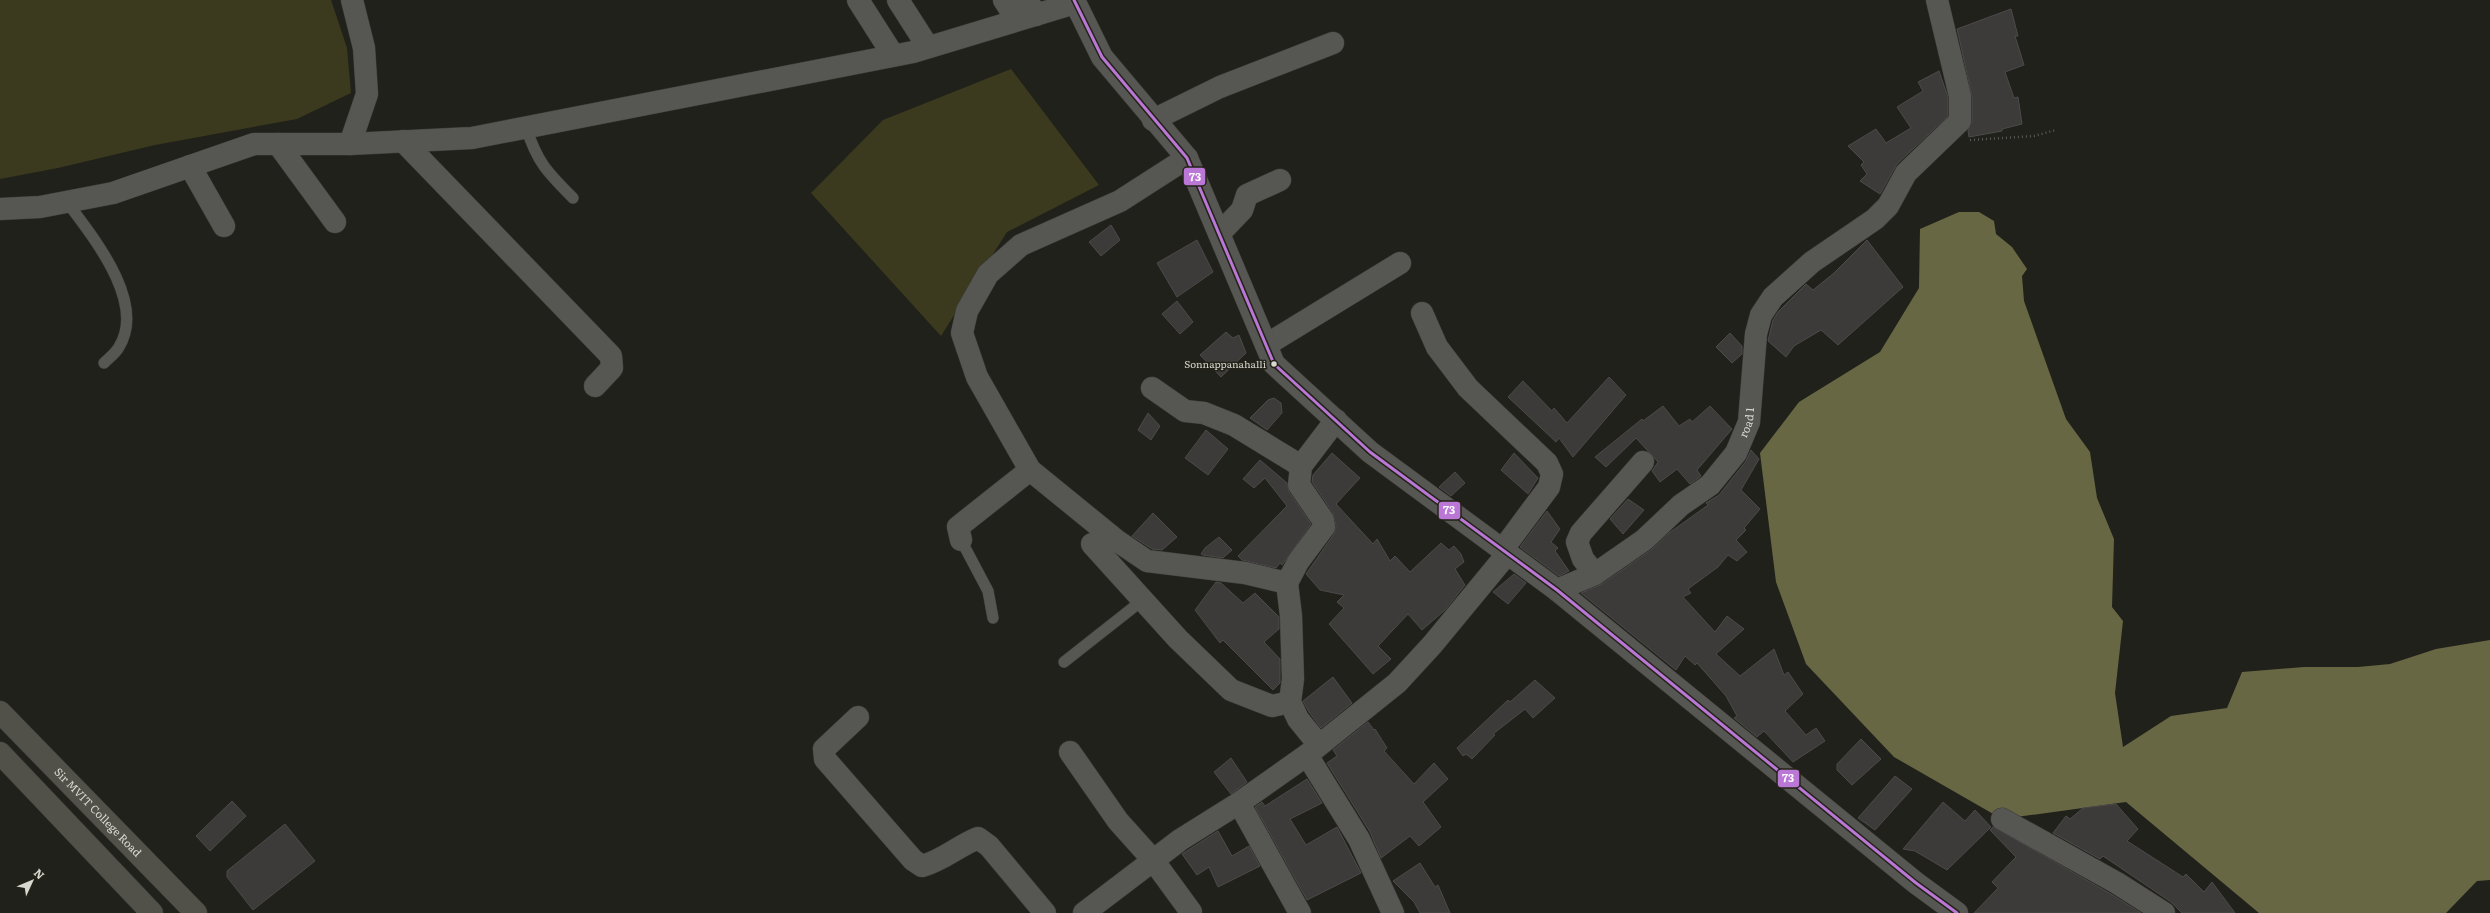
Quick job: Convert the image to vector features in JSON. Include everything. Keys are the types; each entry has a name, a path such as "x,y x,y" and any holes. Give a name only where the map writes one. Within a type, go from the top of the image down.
{"main road":[{"name":"Sir MVIT College Road","path":"0,712 196,913"},
{"path":"0,753 152,913"}],"street":[{"path":"350,144 367,94 364,48 352,0"},
{"path":"858,0 893,56"},
{"path":"898,0 928,47"},
{"path":"1004,0 1027,12"},
{"name":"road 1","path":"1557,590 1595,574 1644,540 1681,505 1710,485 1736,453 1749,422 1756,334 1761,315 1773,297 1812,262 1875,219 1888,206 1906,173 1960,121 1960,96 1937,0"},
{"path":"0,209 40,206 113,193 254,144 350,144 472,138 893,56 928,47 1027,12 1075,2 1102,57 1153,120 1187,158 1220,233 1274,364 1370,452 1557,590 1910,878 1957,913"},
{"path":"1153,120 1220,86 1333,43"},
{"path":"403,141 611,356 612,368 595,386"},
{"path":"278,144 335,222"},
{"path":"1187,158 1120,200 1021,245 988,274 967,311 962,333 977,377 1030,470 1116,540 1147,561 1245,573 1287,583"},
{"path":"190,166 224,226"},
{"path":"1220,233 1242,210 1247,195 1280,180"},
{"path":"1266,345 1400,263"},
{"path":"1084,913 1180,840 1239,803 1313,750 1397,683 1432,645 1505,551 1549,487 1552,474 1547,463 1468,388 1437,347 1422,313"},
{"path":"1152,388 1185,411 1204,413 1234,425 1301,466"},
{"path":"1336,420 1301,466 1299,485 1323,520 1324,527 1298,562 1287,583 1291,616 1293,679 1290,702 1359,839 1393,913"},
{"path":"1595,574 1583,559 1577,542 1581,533 1643,462"},
{"path":"961,540 958,527 1030,470"},
{"path":"1092,544 1144,599 1178,639 1230,690 1272,706 1290,702"},
{"path":"858,717 824,749 825,759 913,860 922,866 933,863 962,844 978,838 989,846 1045,913"},
{"path":"1070,752 1118,821 1153,860 1191,912"},
{"path":"1239,803 1300,913"},
{"path":"2002,819 2117,883 2164,913"}],"lane":[{"path":"526,127 533,150 545,171 572,198"},
{"path":"67,202 101,248 117,278 126,305 126,327 119,347 104,363"},
{"path":"961,540 988,591 993,618"},
{"path":"1064,662 1144,599"}],"path":[{"path":"1945,135 1973,141 2007,136 2034,136 2056,130"}],"shaded area":[{"path":"0,0 331,0 347,48 351,93 297,119 155,145 58,168 0,179"},
{"path":"1011,69 1099,185 1007,232 941,336 811,193 883,120"},
{"path":"1959,212 1979,212 1994,221 1996,234 2012,247 2027,269 2022,276 2024,301 2066,419 2090,452 2097,498 2114,539 2112,607 2123,621 2115,693 2123,747 2171,716 2227,708 2242,672 2304,667 2358,667 2390,664 2436,649 2490,640 2490,880 2477,881 2446,913 2259,913 2126,802 2002,819 1894,757 1806,664 1776,582 1760,453 1799,402 1880,352 1919,288 1920,229"}],"building":[{"path":"2011,9 2018,36 2015,36 2024,65 2005,72 2014,98 2018,97 2022,124 2002,129 2002,131 1969,137 1968,130 1972,121 1972,96 1957,29"},
{"path":"1939,71 1948,97 1948,116 1897,164 1880,194 1860,181 1867,174 1861,165 1864,162 1848,146 1876,129 1886,143 1911,128 1897,107 1923,91 1918,82"},
{"path":"1111,225 1120,240 1101,256 1089,242"},
{"path":"1197,240 1213,272 1177,297 1157,263"},
{"path":"1867,240 1903,287 1838,345 1821,330 1794,346 1786,357 1768,341 1773,320 1778,312 1806,284 1813,290 1834,273"},
{"path":"1177,301 1193,322 1180,334 1162,314"},
{"path":"1226,332 1233,338 1239,335 1246,353 1221,377 1200,355"},
{"path":"1730,333 1742,346 1742,354 1732,363 1716,347"},
{"path":"1609,377 1626,395 1573,457 1559,438 1556,442 1508,397 1523,381 1552,411 1554,408 1567,423"},
{"path":"1274,398 1281,403 1282,413 1267,430 1250,418 1268,400"},
{"path":"1663,406 1679,426 1690,419 1692,422 1710,406 1732,429 1697,470 1701,476 1690,484 1677,469 1660,482 1652,471 1658,462 1636,438 1606,467 1595,457 1642,419 1643,421"},
{"path":"1148,413 1160,426 1151,440 1138,430"},
{"path":"1206,430 1228,449 1208,475 1185,458"},
{"path":"1751,450 1759,459 1741,490 1760,509 1744,528 1746,530 1736,540 1747,552 1737,561 1728,555 1718,567 1688,589 1691,593 1683,597 1715,632 1727,616 1744,629 1716,654 1740,676 1774,649 1784,675 1788,672 1803,694 1785,711 1806,735 1816,728 1825,741 1793,762 1764,731 1757,737 1734,718 1737,716 1726,696 1697,663 1695,665 1685,656 1676,670 1581,593 1602,584 1651,550 1669,533 1708,505 1706,503 1719,495 1746,461"},
{"path":"1332,453 1360,478 1336,504 1373,544 1377,539 1390,561 1395,556 1410,572 1441,543 1449,550 1454,546 1461,554 1464,562 1455,569 1465,585 1445,610 1422,630 1408,614 1378,646 1391,659 1373,674 1329,624 1344,608 1337,602 1344,595 1320,590 1306,574 1334,534 1336,526 1333,513 1312,482 1313,475"},
{"path":"1514,453 1538,478 1528,494 1501,470"},
{"path":"1260,460 1287,483 1289,492 1311,524 1282,565 1280,563 1276,568 1242,560 1238,556 1287,506 1265,478 1254,488 1243,479"},
{"path":"1455,472 1465,483 1451,496 1439,487"},
{"path":"1628,499 1644,510 1623,534 1610,519"},
{"path":"1547,511 1560,529 1551,542 1558,548 1555,551 1569,571 1559,576 1520,547"},
{"path":"1153,513 1177,537 1162,550 1152,549 1132,536"},
{"path":"1219,537 1232,550 1223,558 1201,554 1205,548"},
{"path":"1514,574 1526,583 1508,604 1493,592"},
{"path":"1216,582 1221,583 1243,603 1255,593 1279,617 1279,629 1264,642 1280,659 1280,683 1273,690 1223,640 1220,643 1195,610"},
{"path":"1333,677 1352,703 1321,728 1303,701"},
{"path":"1535,680 1555,698 1533,718 1525,709 1493,734 1495,735 1472,759 1466,754 1463,756 1457,748 1508,700 1510,702"},
{"path":"1368,722 1374,730 1375,729 1387,748 1384,751 1414,784 1434,763 1448,779 1423,802 1441,827 1419,846 1410,836 1381,858 1370,832 1327,763 1337,756 1333,750"},
{"path":"1861,739 1881,759 1852,785 1837,770 1837,764"},
{"path":"1231,758 1247,782 1231,794 1214,772"},
{"path":"1895,776 1912,789 1875,830 1858,818"},
{"path":"1307,779 1322,803 1290,819 1306,845 1337,827 1361,873 1307,900 1255,807 1262,802 1265,806"},
{"path":"232,801 246,816 210,851 196,836"},
{"path":"1943,802 1965,821 1975,810 1991,827 1947,870 1915,851 1903,849"},
{"path":"2116,804 2138,829 2127,841 2183,877 2186,874 2204,892 2212,882 2235,913 2182,913 2171,902 2103,856 2100,859 2053,833 2066,816 2070,819 2083,808"},
{"path":"285,824 315,861 253,910 227,877 227,871"},
{"path":"1993,827 2111,894 2141,913 1974,913 1998,888 1992,882 2016,857 1990,830"},
{"path":"1218,831 1232,856 1249,846 1260,866 1218,887 1209,867 1197,875 1182,854"},
{"path":"1420,863 1435,887 1438,885 1450,913 1420,913 1414,902 1393,881"}],"transit line":[{"name":"73","path":"1074,0 1102,57 1187,158 1274,364 1370,452 1557,590 1916,883 1957,913"}],"place":[{"name":"Sonnappanahalli","path":"1274,364"}]}
